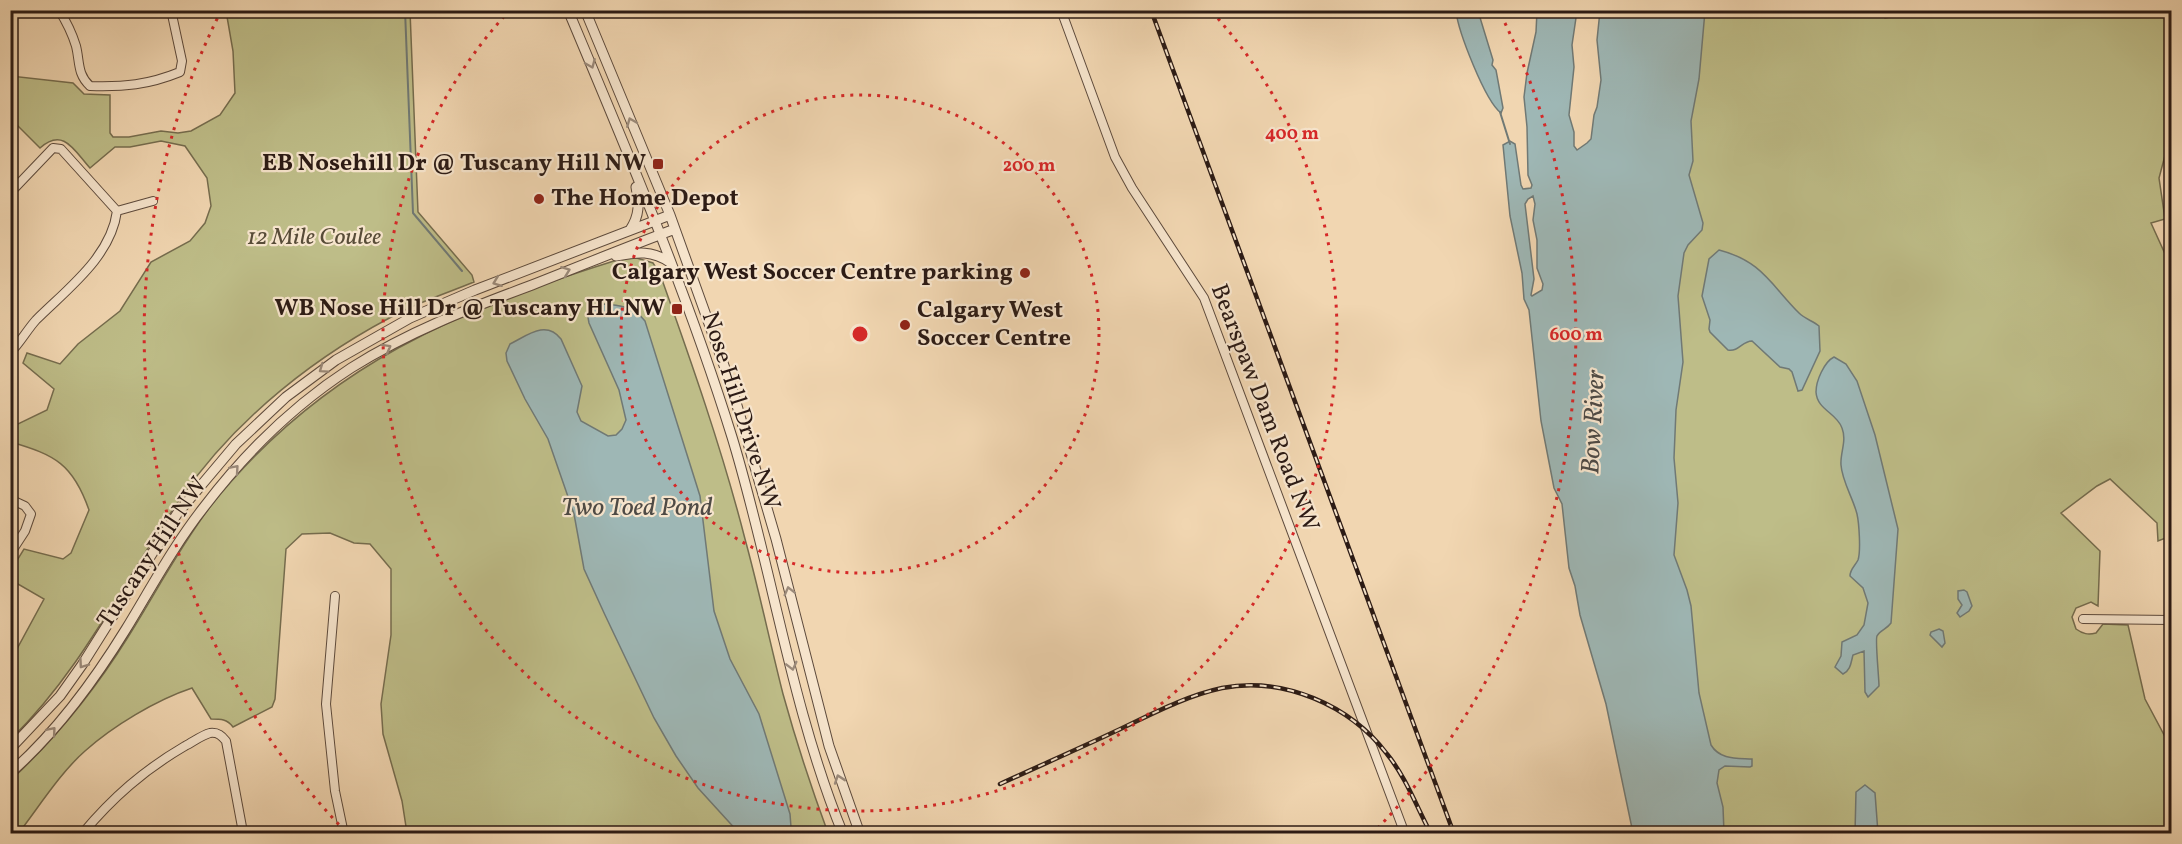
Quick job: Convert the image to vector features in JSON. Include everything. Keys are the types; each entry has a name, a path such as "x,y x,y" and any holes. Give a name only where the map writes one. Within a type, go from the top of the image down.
{"street":[{"path":"59,10 75,44 81,78 90,86 116,87 148,83 180,72 182,60 171,10"},
{"name":"Nose Hill Drive NW","path":"568,10 671,263 731,437 760,538 807,726 843,834"},
{"name":"Nose Hill Drive NW","path":"585,10 670,215 731,385 776,539 828,746 860,834"},
{"name":"Bearspaw Dam Road NW","path":"1061,10 1115,157 1132,188 1204,298 1405,834"},
{"path":"623,141 639,202 636,220 629,230"},
{"path":"10,193 53,148 61,149 117,211"},
{"path":"117,211 153,201"},
{"path":"10,352 34,322 91,265 111,234 117,211"},
{"name":"Tuscany Hill NW","path":"10,749 60,696 82,666 177,514 230,450 286,397 336,360 410,318 670,215"},
{"name":"Tuscany Hill NW","path":"10,773 44,740 95,677 166,562 204,507 247,456 288,416 351,368 415,333 476,306 675,229"},
{"path":"595,261 650,253 671,263"},
{"path":"10,499 25,506 31,514 25,531 10,554"},
{"path":"335,596 326,704 335,791 344,834"},
{"path":"2083,619 2172,620"},
{"path":"82,834 109,803 131,783 165,758 211,733 220,734 226,741 242,827 238,834"}],"green space":[{"path":"1883,10 1885,18 1903,15 1902,10 2171,11 2171,143 2168,144 2159,178 2165,219 2151,223 2171,267 2171,536 2158,541 2157,523 2110,479 2061,513 2100,551 2098,606 2091,602 2076,608 2072,617 2076,629 2090,634 2096,633 2103,624 2128,625 2145,699 2171,748 2171,833 1718,833 1666,551 1672,282 1698,11"},
{"name":"12 Mile Coulee","path":"226,11 410,11 418,212 472,275 474,282 415,305 374,326 311,367 253,415 202,469 180,499 81,654 36,712 11,739 11,660 44,599 11,580 11,570 24,549 63,559 71,553 89,510 76,482 60,464 40,452 11,442 11,424 14,426 47,410 54,389 23,363 27,353 60,364 78,344 120,311 151,262 190,241 205,223 211,206 207,178 185,146 161,141 130,147 115,147 90,168 68,143 62,140 48,142 40,148 11,119 11,76 73,83 84,94 110,95 110,133 113,137 129,137 161,131 178,133 191,131 220,115 235,93 233,51"},
{"path":"630,256 653,263 660,274 694,372 736,505 788,712 828,833 407,833 402,801 383,734 381,704 391,635 391,569 370,544 354,543 330,533 302,534 286,549 275,699 272,707 233,727 224,720 211,719 192,688 164,699 122,723 85,751 60,778 21,830 11,834 11,780 59,730 102,676 210,507 253,458 299,415 348,379 399,348 452,321 509,297"}],"water":[{"path":"1456,11 1478,11 1493,60 1492,65 1496,70 1503,108 1501,113 1480,81"},
{"name":"Bow River","path":"1537,11 1577,11 1572,45 1574,67 1569,115 1574,132 1574,146 1577,150 1591,139 1597,107 1601,80 1597,40 1600,11 1705,11 1699,79 1691,121 1693,161 1689,175 1703,223 1702,230 1684,253 1678,296 1683,362 1676,410 1674,458 1678,503 1674,555 1691,606 1699,693 1711,745 1724,756 1752,759 1750,767 1725,766 1719,770 1717,783 1723,807 1724,833 1633,833 1606,704 1580,615 1569,568 1562,504 1554,488 1541,421 1529,310 1524,299 1522,273 1510,216 1503,145 1510,141 1515,144 1521,185 1523,189 1531,188 1528,175 1524,97 1536,32","holes":["1533,196 1535,204 1533,220 1537,240 1537,268 1543,284 1542,290 1532,296 1534,279 1525,204"]},
{"path":"1719,250 1756,267 1799,313 1819,326 1820,351 1802,390 1798,391 1789,369 1780,367 1752,341 1728,350 1710,332 1710,320 1702,296 1709,259"},
{"name":"Two Toed Pond","path":"602,304 631,309 645,321 700,496 714,611 730,659 759,714 790,814 791,827 788,833 739,833 698,788 676,756 654,718 584,569 574,514 548,439 507,361 506,353 510,344 537,331 549,330 555,333 561,339 582,386 577,412 581,421 608,436 616,435 626,420 619,390 589,323 587,312"},
{"path":"1834,357 1846,364 1857,381 1875,435 1898,529 1891,623 1877,636 1879,686 1868,697 1865,692 1864,651 1853,655 1849,668 1843,674 1835,667 1841,656 1842,642 1857,635 1864,625 1868,603 1863,588 1850,576 1858,560 1859,537 1857,514 1842,471 1844,442 1842,428 1820,403 1816,392 1821,372"},
{"path":"1964,590 1972,606 1960,617 1957,613 1962,605 1958,599 1958,591"},
{"path":"1939,629 1943,631 1945,643 1942,647 1930,635 1931,632"},
{"path":"1865,785 1875,793 1878,833 1855,833 1856,792"}],"waterway":[{"path":"405,10 413,213 462,271"},
{"path":"1500,112 1510,144"}],"railway":[{"path":"1151,10 1454,834"},
{"path":"1000,784 1168,706 1195,696 1222,688 1245,685 1268,686 1314,698 1335,708 1372,737 1399,772 1429,830"}],"place":[{"name":"EB Nosehill Dr @ Tuscany Hill NW","path":"658,164"},
{"name":"The Home Depot","path":"539,199"},
{"name":"Calgary West Soccer Centre parking","path":"1025,273"},
{"name":"WB Nose Hill Dr @ Tuscany HL NW","path":"677,309"},
{"name":"Calgary West Soccer Centre","path":"905,325"}]}
